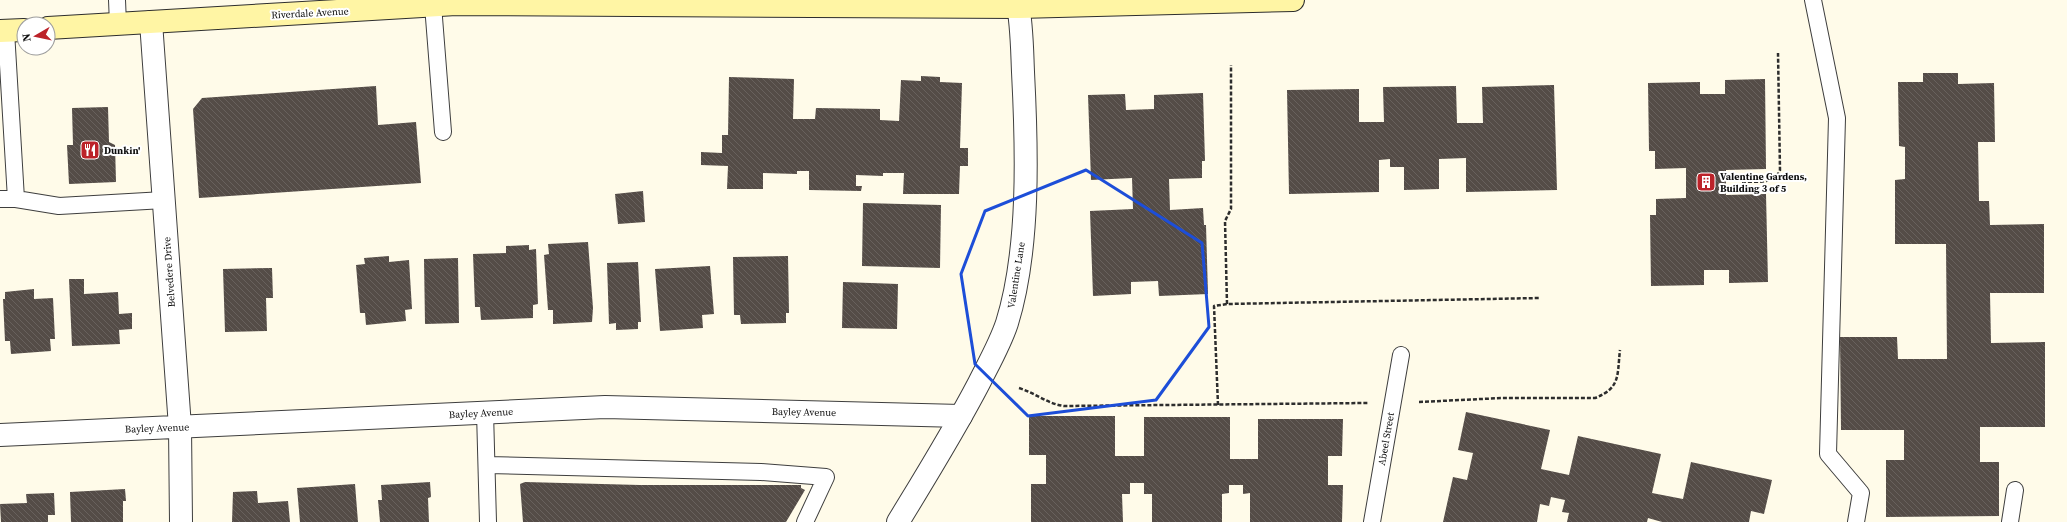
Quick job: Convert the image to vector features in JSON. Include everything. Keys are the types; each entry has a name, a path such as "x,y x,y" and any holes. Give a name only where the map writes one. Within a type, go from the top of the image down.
{"main road":[{"name":"Riverdale Avenue","path":"56,28 433,5 455,2 1018,4 1293,0"}],"street":[{"name":"Valentine Lane","path":"898,522 962,416 998,346 1007,323 1015,288 1022,239 1025,166 1025,106 1018,4"},
{"name":"Belvedere Drive","path":"151,22 180,427 181,522"},
{"name":"Bayley Avenue","path":"0,435 605,407 962,416"}],"lane":[{"path":"116,0 118,24"},
{"path":"1813,0 1837,118 1828,454 1861,493 1856,522"},
{"path":"433,5 443,132"},
{"path":"10,31 16,199"},
{"path":"0,199 16,199 59,206 164,200"},
{"name":"Abeel Street","path":"1372,522 1401,355"},
{"path":"485,412 488,522"},
{"path":"487,465 761,472 826,477 804,522"},
{"path":"2010,522 2015,490"}],"path":[{"path":"1742,182 1773,180 1778,176 1780,170 1778,53"},
{"path":"1226,304 1225,221 1231,209 1231,65"},
{"path":"1218,405 1214,306 1226,304 1540,298"},
{"path":"1019,388 1030,391 1055,405 1064,406 1392,403 1502,398 1595,398 1606,394 1614,386 1620,350"}],"highlighted area":[{"path":"1086,170 1202,243 1209,327 1156,400 1028,416 975,364 961,274 985,211"}],"building":[{"path":"1923,73 1958,73 1958,84 1994,83 1995,142 1978,142 1979,201 1989,201 1990,225 2044,224 2044,293 1990,293 1991,343 2045,342 2045,427 1980,427 1980,462 1999,462 1999,516 1886,517 1886,460 1904,460 1904,430 1841,430 1840,337 1897,337 1898,359 1947,359 1946,244 1895,244 1895,180 1905,179 1905,147 1899,146 1898,82 1923,82"},
{"path":"921,76 940,77 940,82 962,83 960,148 968,148 968,166 960,166 959,194 903,194 904,173 883,173 883,176 856,175 856,186 862,186 861,191 809,190 809,171 797,171 797,174 763,173 763,189 727,189 728,166 701,165 701,152 722,153 722,135 728,135 729,77 794,79 793,119 815,119 816,108 880,109 880,120 899,121 901,80 921,81"},
{"name":"Valentine Gardens, Building 3 of 5","path":"1765,79 1766,169 1726,170 1726,195 1766,194 1768,282 1729,283 1729,270 1704,270 1704,285 1651,286 1650,215 1656,215 1656,199 1686,198 1686,168 1655,169 1655,151 1649,151 1648,83 1700,82 1700,94 1725,94 1725,80"},
{"path":"1554,85 1557,190 1466,192 1466,158 1439,159 1439,189 1404,190 1404,167 1390,167 1390,159 1379,160 1379,192 1289,194 1287,90 1359,89 1359,122 1384,122 1383,87 1456,86 1457,123 1483,123 1482,87"},
{"path":"376,86 378,125 416,122 421,183 199,198 193,109 202,98"},
{"path":"1203,93 1205,161 1202,161 1202,178 1169,179 1170,210 1203,208 1204,225 1206,225 1208,294 1159,296 1158,281 1131,282 1131,294 1093,296 1090,211 1133,209 1132,178 1091,180 1088,95 1125,94 1126,110 1154,109 1154,95"},
{"path":"108,107 109,142 115,145 116,182 69,184 67,145 73,145 72,108"},
{"path":"643,191 645,222 618,224 615,194"},
{"path":"863,203 941,205 940,268 862,266"},
{"path":"588,242 593,308 592,322 553,324 553,310 548,310 544,255 549,254 548,244"},
{"path":"529,245 529,250 536,249 538,304 533,305 533,318 481,320 480,307 475,307 473,254 506,253 506,246"},
{"path":"389,256 389,262 409,260 412,309 405,310 406,321 366,325 365,313 360,313 356,265 365,264 364,258"},
{"path":"788,256 789,313 786,313 786,323 741,324 740,315 734,315 733,257"},
{"path":"458,258 459,323 425,324 424,259"},
{"path":"638,262 641,322 638,322 638,329 616,330 616,323 609,324 607,263"},
{"path":"710,266 714,314 702,315 703,328 660,331 655,269"},
{"path":"272,268 273,298 266,298 267,331 225,332 223,269"},
{"path":"69,279 84,279 84,294 118,292 119,314 132,313 132,329 119,330 120,344 72,346"},
{"path":"843,282 898,284 897,329 842,328"},
{"path":"34,289 34,299 53,298 55,339 50,339 51,351 11,354 10,341 5,341 3,299 5,299 5,292"},
{"path":"1466,412 1550,430 1541,469 1569,475 1578,436 1661,454 1652,493 1683,499 1691,462 1772,480 1764,514 1751,511 1749,522 1662,522 1648,518 1647,522 1567,522 1569,513 1562,512 1565,500 1551,497 1549,506 1540,504 1537,522 1443,522 1453,477 1467,480 1473,453 1458,450"},
{"path":"1029,416 1115,416 1115,456 1144,456 1144,417 1230,417 1230,459 1258,459 1258,419 1343,419 1342,456 1328,456 1328,485 1343,485 1342,522 1250,522 1250,493 1243,494 1243,485 1229,485 1229,493 1222,494 1222,522 1152,522 1152,494 1144,494 1144,483 1130,483 1130,494 1122,494 1123,522 1031,522 1031,484 1046,484 1046,455 1029,455"},
{"path":"430,482 431,497 428,498 429,522 380,522 378,500 382,500 381,485"},
{"path":"525,482 640,485 801,485 801,488 805,490 786,522 523,522 520,484"},
{"path":"355,484 358,522 300,522 297,488"},
{"path":"125,489 126,501 123,501 123,522 71,522 70,492"},
{"path":"257,491 258,503 288,501 290,522 232,522 233,492"},
{"path":"54,493 55,515 48,515 48,522 1,522 0,504 27,503 26,494"}],"place":[{"name":"Dunkin'","path":"90,150"},
{"name":"Valentine Gardens, Building 3 of 5","path":"1706,182"}]}
